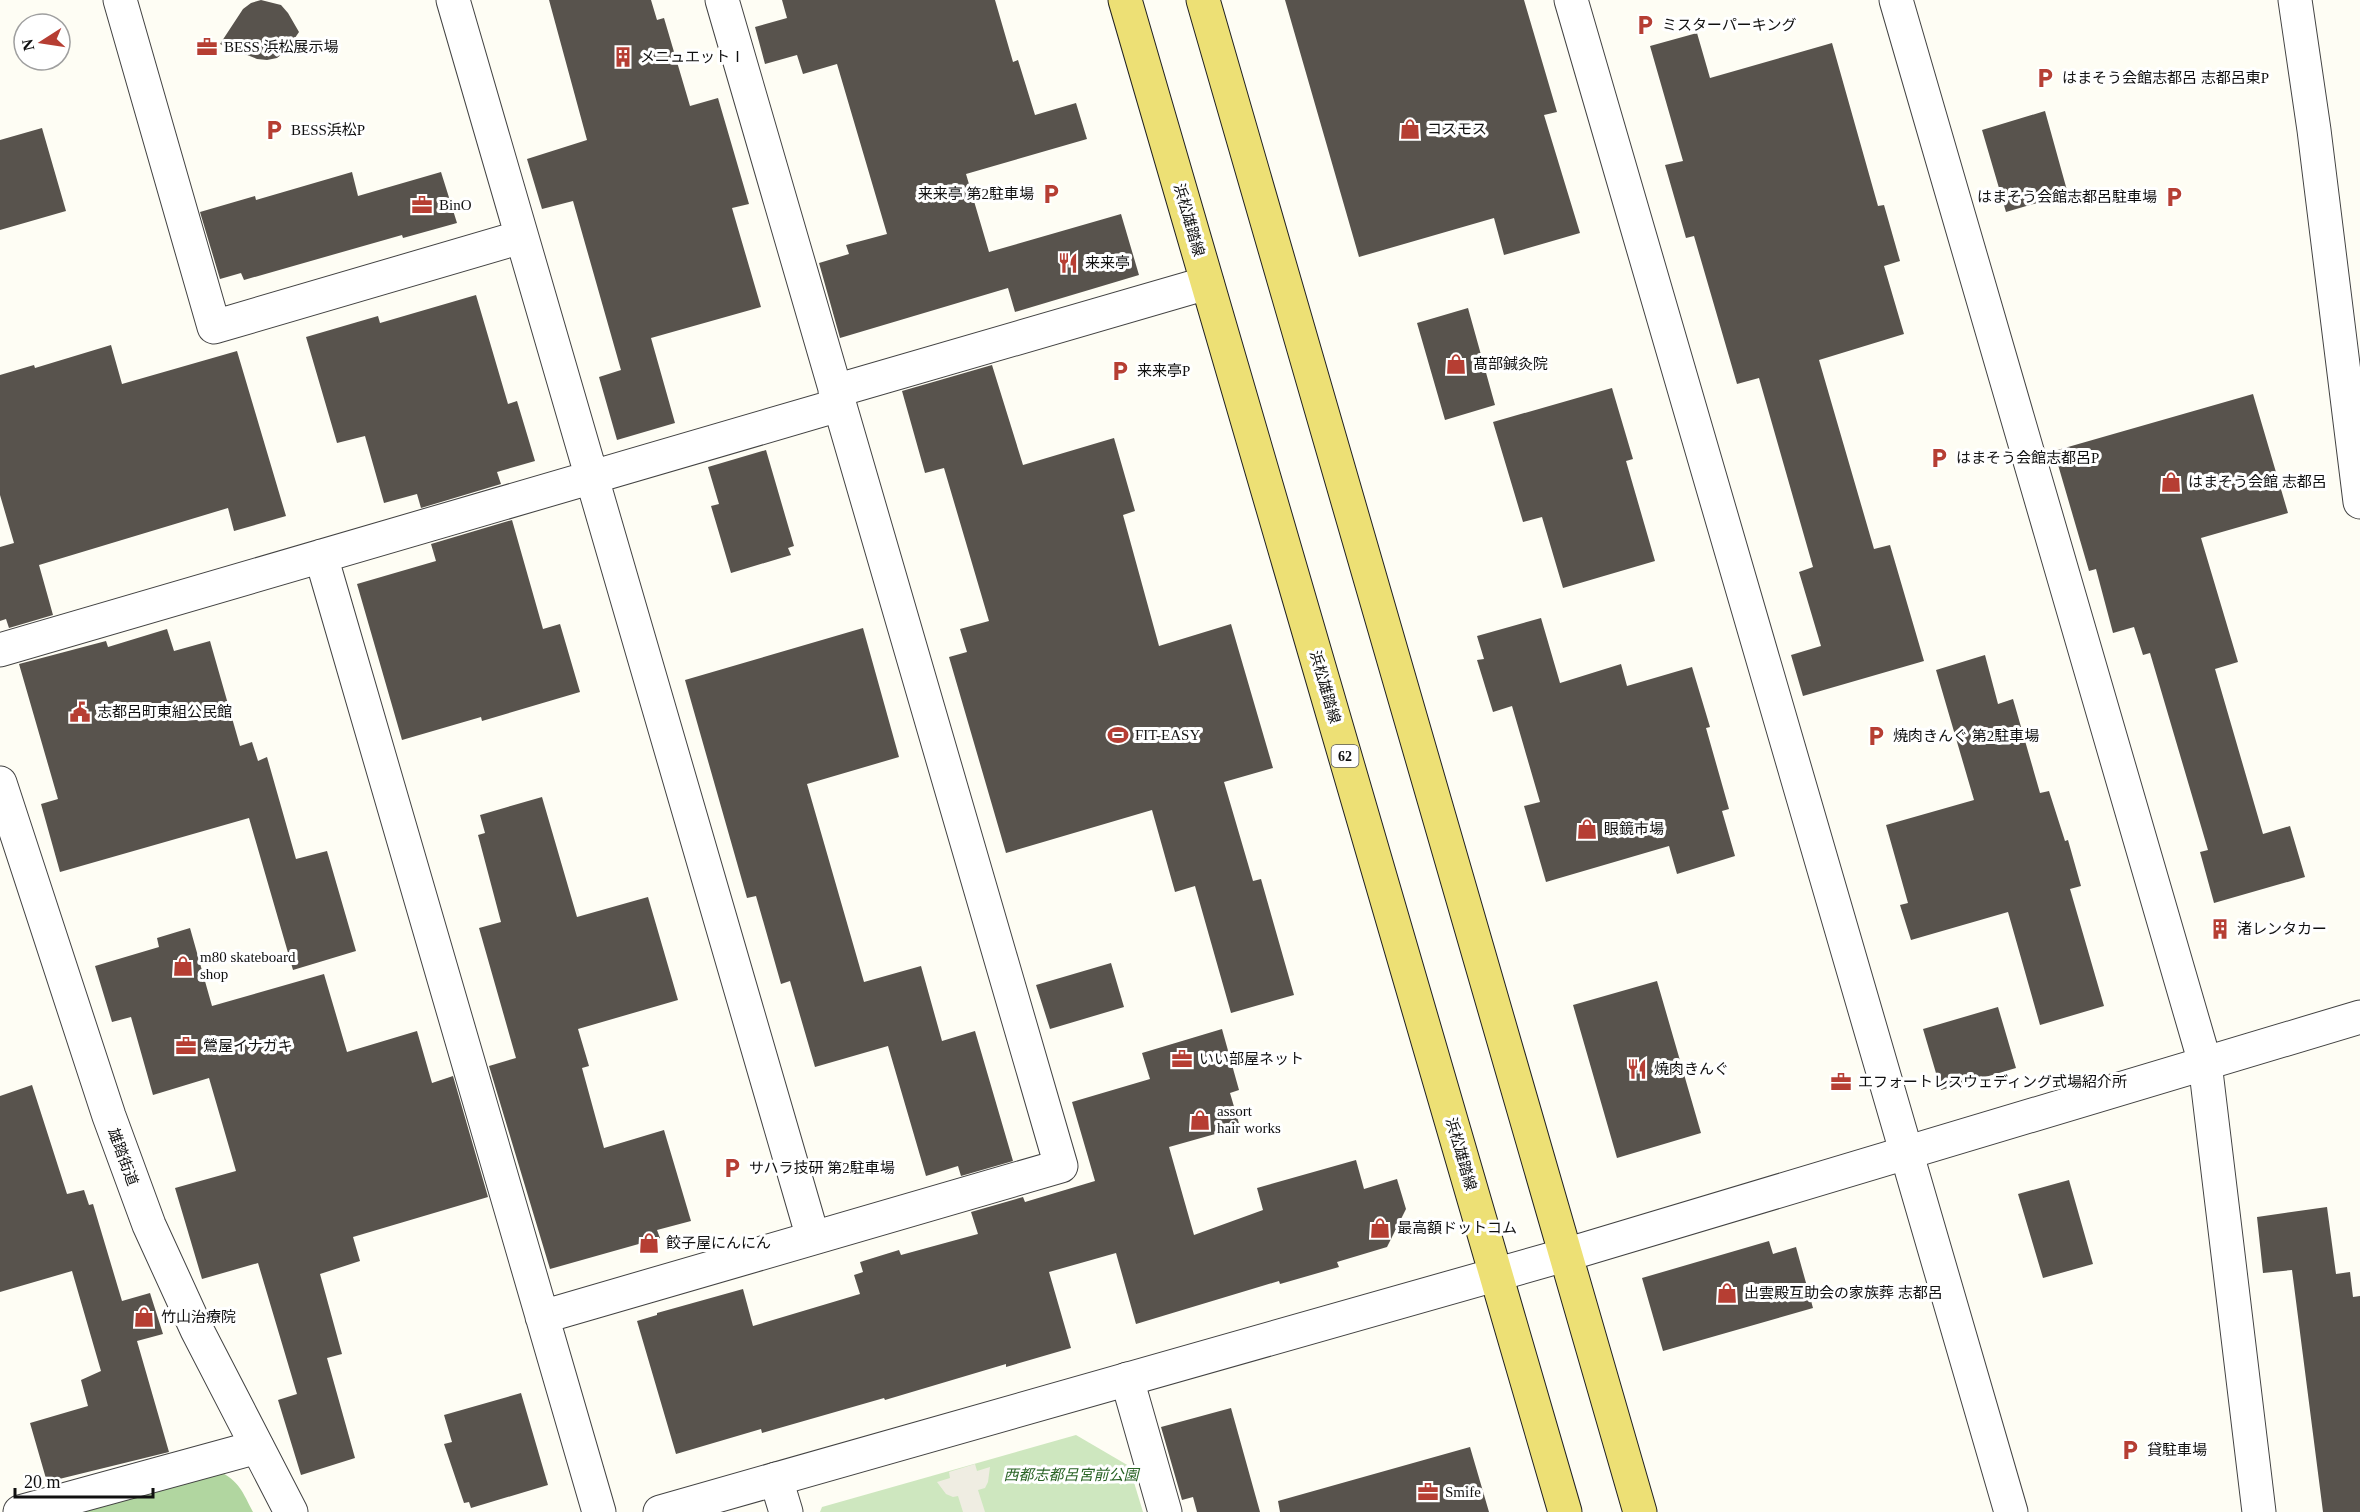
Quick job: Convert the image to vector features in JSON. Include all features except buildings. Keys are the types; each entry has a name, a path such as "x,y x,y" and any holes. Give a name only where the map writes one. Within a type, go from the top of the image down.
{"main road":[{"name":"浜松雄踏線","path":"1125,0 1565,1512"},
{"path":"1203,0 1640,1512"}],"street":[{"path":"120,0 214,327 522,237"},
{"path":"453,0 813,1238"},
{"path":"542,1317 1061,1166 722,0"},
{"path":"1571,0 2011,1512"},
{"path":"1896,0 2205,1063 2259,1512"},
{"path":"2295,0 2314,130 2360,502"},
{"path":"0,650 591,477 1207,283"},
{"path":"321,556 599,1512"},
{"name":"雄踏街道","path":"0,783 136,1193 172,1278 291,1512"},
{"path":"660,1512 1496,1275 2360,1017"},
{"path":"1127,1379 1165,1512"},
{"path":"20,1512 257,1447"},
{"path":"776,1479 786,1512"}],"green space":[{"name":"西都志都呂宮前公園","path":"1076,1435 1129,1466 1143,1512 820,1512 822,1507"},
{"path":"218,1471 236,1483 253,1512 61,1512"}],"shaded area":[{"path":"975,1464 977,1471 990,1467 985,1488 978,1490 985,1512 963,1512 958,1496 953,1497 946,1494 937,1482 950,1478 949,1472"}],"place":[{"name":"ミスターパーキング","path":"1645,25"},
{"name":"BESS 浜松展示場","path":"207,47"},
{"name":"メニュエットⅠ","path":"623,57"},
{"name":"はまそう会館志都呂 志都呂東P","path":"2045,78"},
{"name":"コスモス","path":"1410,129"},
{"name":"BESS浜松P","path":"274,130"},
{"name":"来来亭 第2駐車場","path":"1051,194"},
{"name":"はまそう会館志都呂駐車場","path":"2174,197"},
{"name":"BinO","path":"422,205"},
{"name":"来来亭","path":"1068,263"},
{"name":"髙部鍼灸院","path":"1456,364"},
{"name":"来来亭P","path":"1120,371"},
{"name":"はまそう会館志都呂P","path":"1939,458"},
{"name":"はまそう会館 志都呂","path":"2171,482"},
{"name":"志都呂町東組公民館","path":"80,712"},
{"name":"FIT-EASY","path":"1118,735"},
{"name":"焼肉きんぐ 第2駐車場","path":"1876,736"},
{"name":"眼鏡市場","path":"1587,829"},
{"name":"渚レンタカー","path":"2220,929"},
{"name":"m80 skateboard shop","path":"183,966"},
{"name":"鶯屋イナガキ","path":"186,1046"},
{"name":"いい部屋ネット","path":"1182,1059"},
{"name":"焼肉きんぐ","path":"1637,1069"},
{"name":"エフォートレスウェディング式場紹介所","path":"1841,1082"},
{"name":"assort hair works","path":"1200,1120"},
{"name":"サハラ技研 第2駐車場","path":"732,1168"},
{"name":"最高額ドットコム","path":"1380,1228"},
{"name":"餃子屋にんにん","path":"649,1243"},
{"name":"出雲殿互助会の家族葬 志都呂","path":"1727,1293"},
{"name":"竹山治療院","path":"144,1317"},
{"name":"貸駐車場","path":"2130,1450"},
{"name":"Smife","path":"1428,1492"}]}
